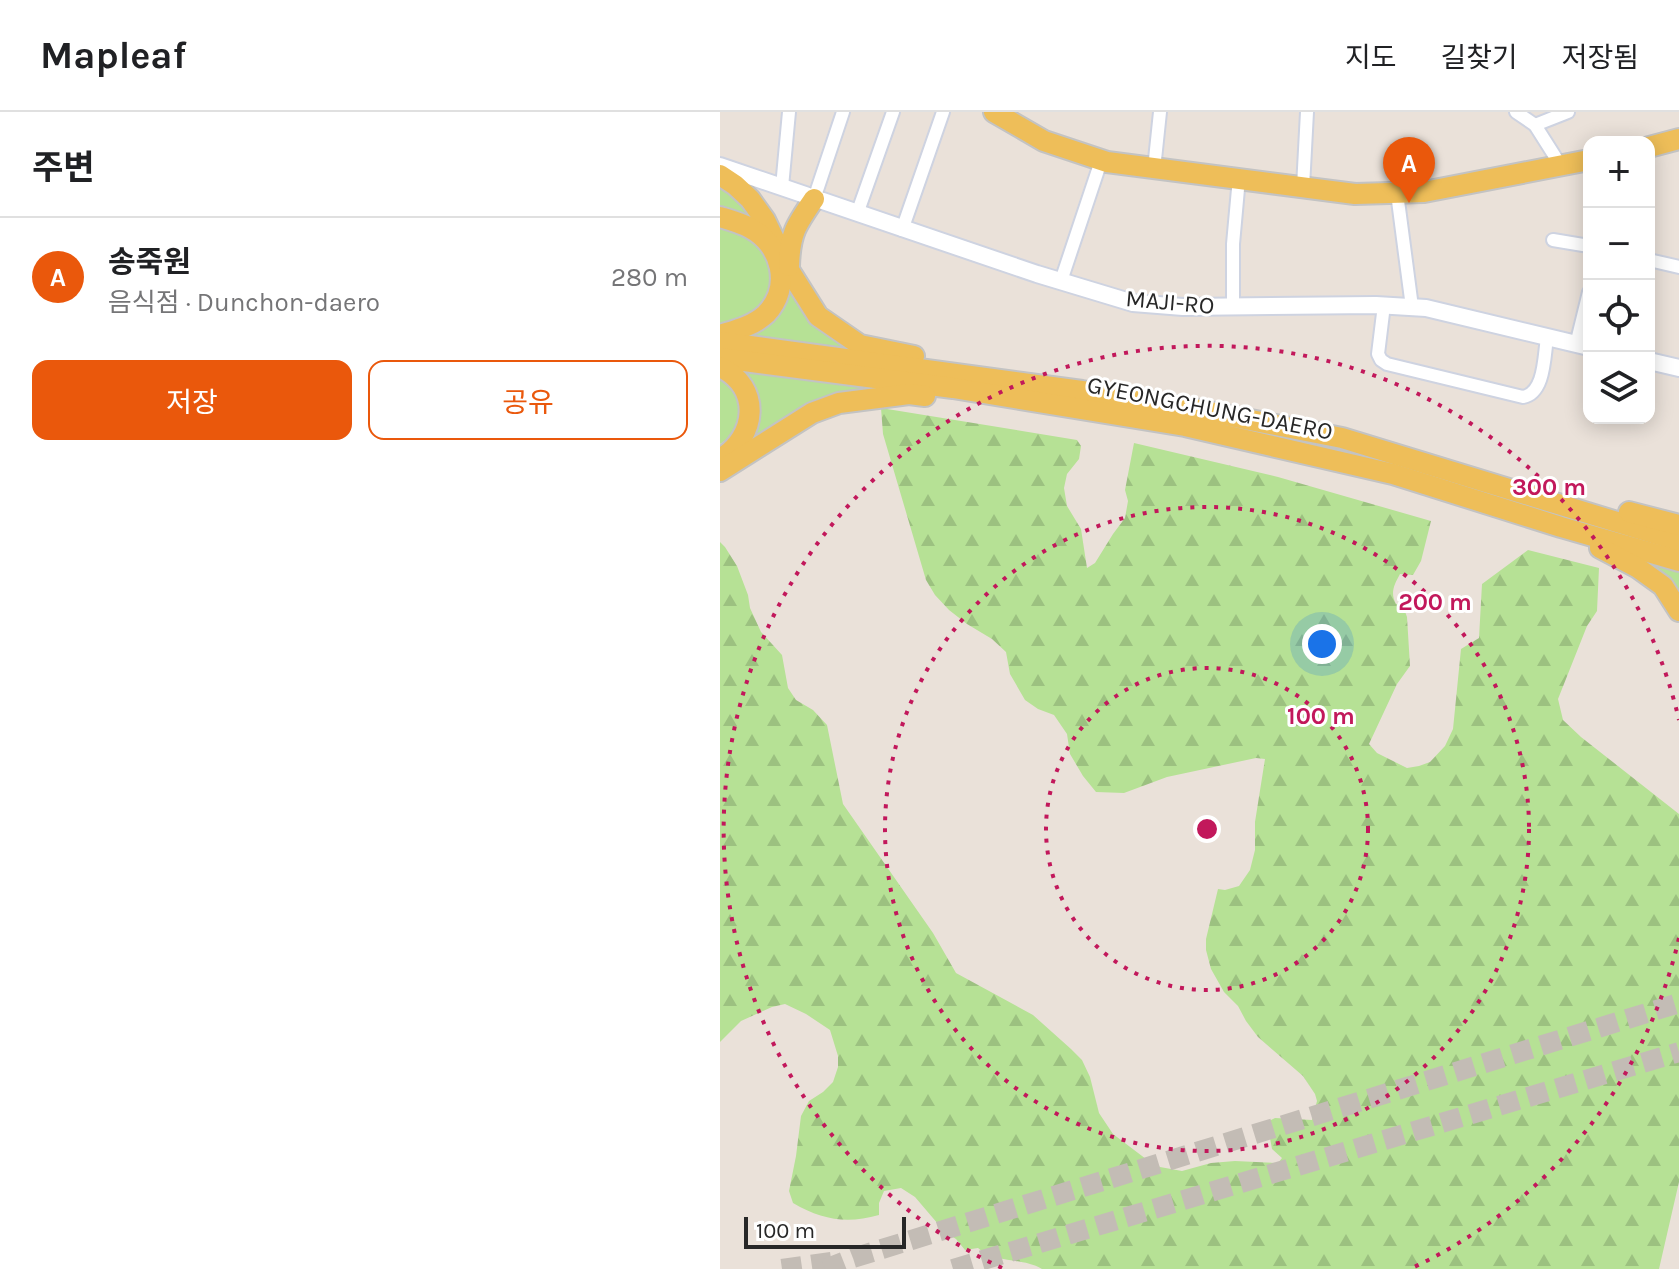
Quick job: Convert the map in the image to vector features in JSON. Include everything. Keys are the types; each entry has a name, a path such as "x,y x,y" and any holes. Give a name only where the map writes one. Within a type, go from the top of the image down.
{"main road":[{"path":"994,112 1044,141 1101,161 1355,194 1424,192 1583,161"},
{"path":"1655,145 1679,139"},
{"path":"720,175 750,199 765,220 789,270 818,316 860,345 1082,391"},
{"path":"789,270 793,231 814,199"},
{"path":"720,217 752,228 767,240 782,276 778,297 766,313 752,325 720,335"},
{"name":"GYEONGCHUNG-DAERO","path":"720,342 1082,391 1342,438 1679,541"},
{"name":"GYEONGCHUNG-DAERO","path":"720,358 953,388 1185,426 1393,474 1679,561"},
{"path":"720,367 740,381 748,397 751,414 745,433 731,453 720,459"},
{"path":"720,471 812,413 839,403 909,394 1185,426"},
{"path":"1538,497 1587,501 1679,525"},
{"path":"1561,527 1638,568 1663,586 1679,611"}],"street":[{"path":"782,187 789,112"},
{"path":"814,199 843,112"},
{"path":"857,214 893,112"},
{"path":"902,230 943,112"},
{"path":"1154,169 1160,112"},
{"path":"1303,187 1307,112"},
{"path":"1516,112 1535,125 1561,166"},
{"path":"1535,125 1568,112"},
{"path":"1061,281 1101,161"},
{"name":"MAJI-RO","path":"720,166 902,230 1133,303 1183,307 1384,305 1426,308 1583,346"},
{"path":"1233,306 1233,244 1239,178"},
{"path":"1397,193 1412,307"},
{"path":"1553,240 1583,245"},
{"path":"1655,261 1679,267"},
{"path":"1384,305 1378,354 1387,364 1523,397 1535,391 1539,382 1547,338"},
{"path":"1655,362 1679,368"}],"green space":[{"path":"720,186 760,210 749,219 720,207"},
{"path":"720,226 735,230 768,251 771,281 769,292 757,310 720,328"},
{"path":"786,268 861,354 735,339 757,332"},
{"path":"736,369 887,386 853,392 745,448"},
{"path":"720,379 737,393 742,410 736,427 720,444"},
{"path":"881,408 1077,440 1081,446 1079,459 1067,474 1064,488 1067,506 1081,529 1087,568 1095,563 1125,518 1128,501 1125,490 1134,443 1278,477 1431,521 1421,561 1413,575 1400,574 1394,589 1396,604 1402,603 1407,617 1410,666 1397,684 1369,744 1377,753 1407,768 1430,762 1445,746 1453,729 1461,649 1479,638 1482,584 1528,550 1599,568 1597,611 1587,626 1558,699 1563,720 1679,814 1679,1182 1659,1269 1042,1269 993,1256 978,1248 965,1250 915,1197 901,1188 884,1191 879,1203 879,1215 867,1218 835,1219 793,1203 789,1191 801,1116 809,1101 833,1082 838,1056 830,1030 785,1004 741,1021 720,1042 720,542 737,566 761,632 782,655 788,688 796,700 813,710 827,725 843,804 933,933 956,973 1033,1015 1082,1060 1090,1077 1099,1113 1113,1134 1160,1167 1182,1171 1211,1163 1235,1161 1278,1163 1282,1158 1272,1149 1267,1122 1275,1118 1312,1120 1317,1101 1303,1076 1258,1037 1238,1006 1224,992 1211,969 1206,950 1218,889 1239,886 1250,870 1265,759 1256,758 1167,777 1124,793 1096,792 1070,754 1067,734 1054,715 1025,700 1010,674 1006,652 949,610 926,580 883,434"},
{"path":"1643,560 1679,572 1679,605"}],"tunnel":[{"path":"825,1269 1679,1003"},
{"path":"953,1269 1679,1052"},
{"path":"782,1269 837,1261"}],"place":[{"name":"송죽원","path":"1409,203"}]}
